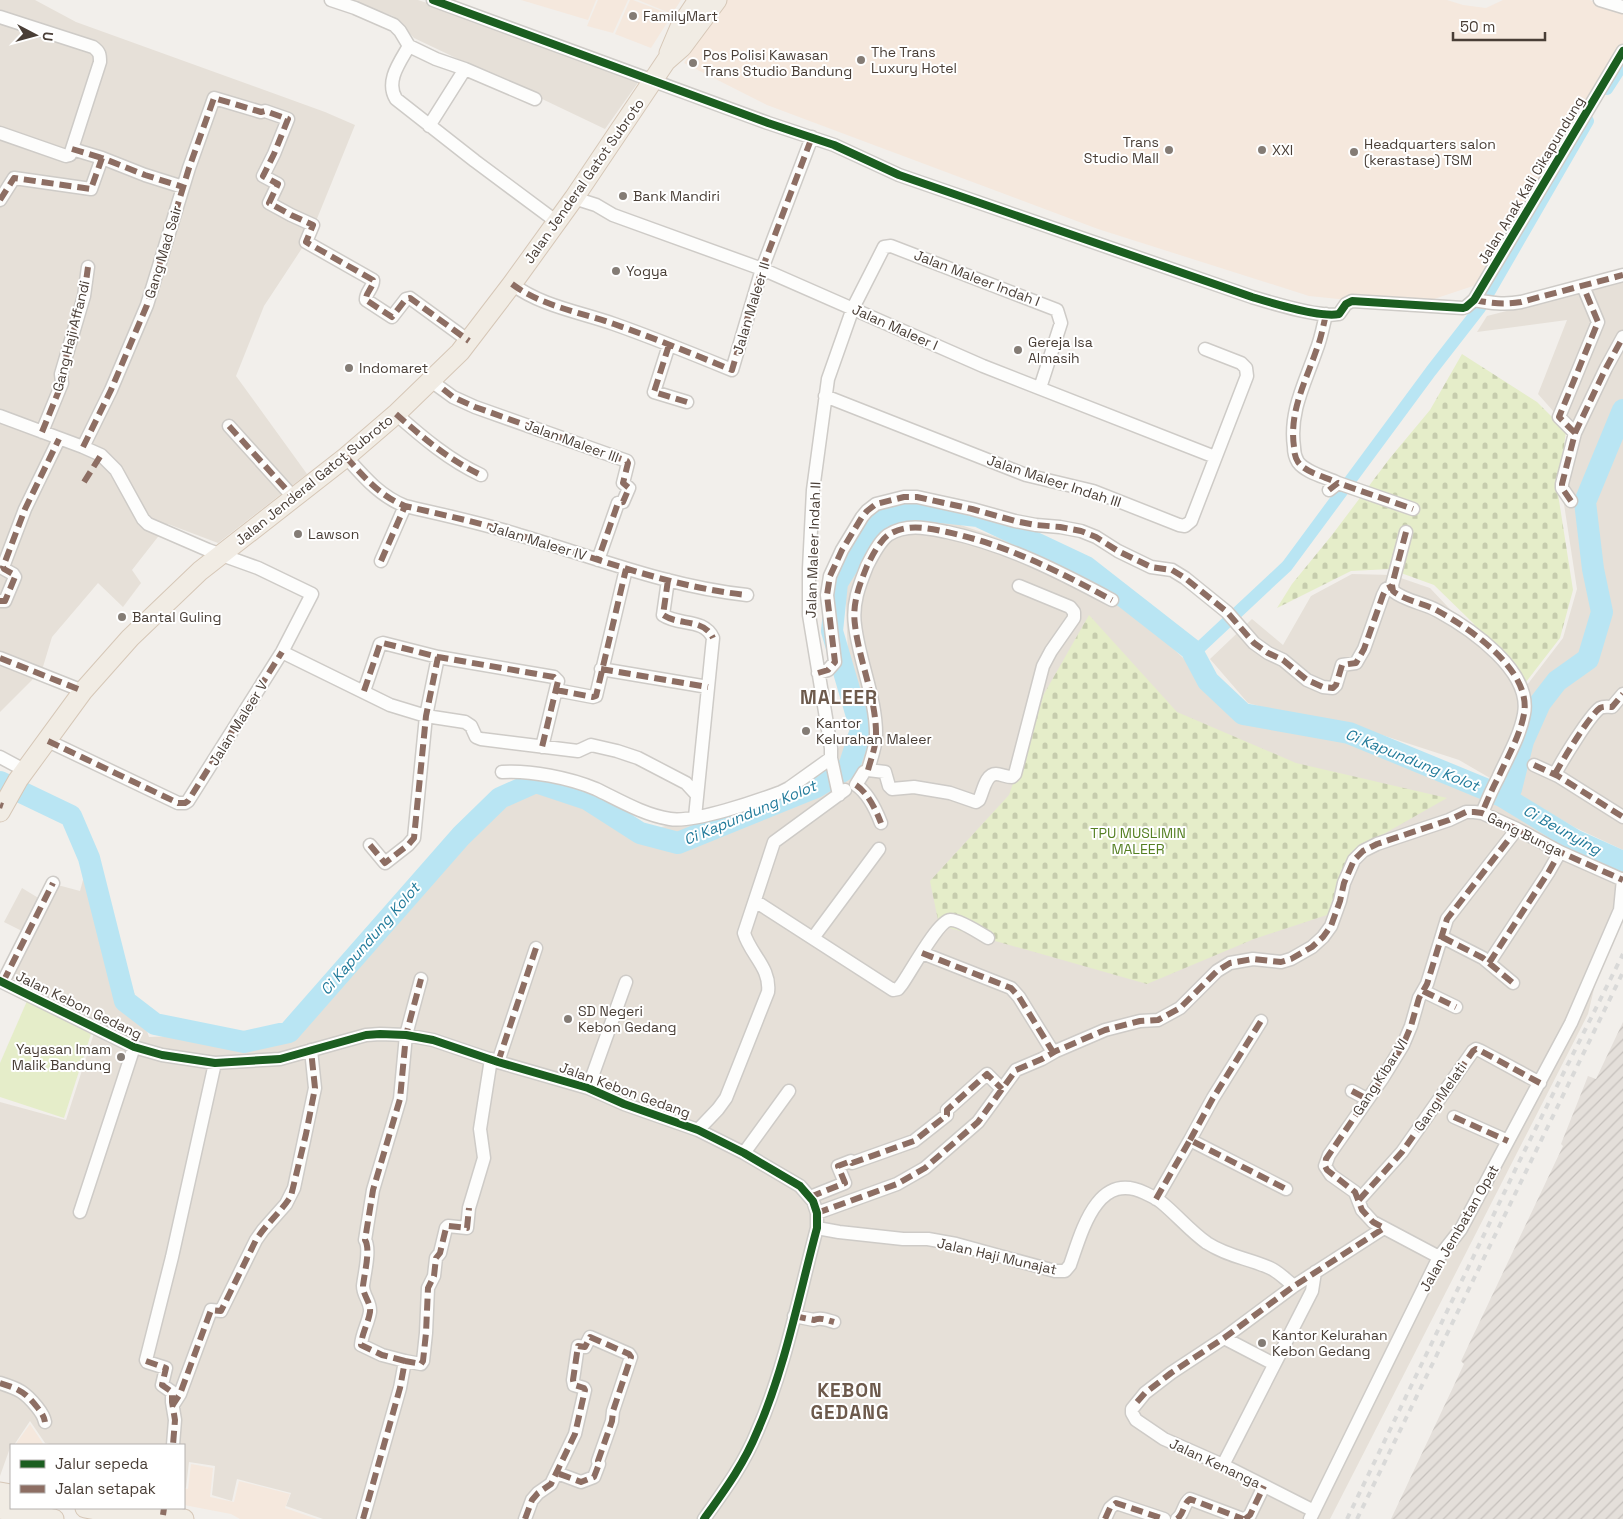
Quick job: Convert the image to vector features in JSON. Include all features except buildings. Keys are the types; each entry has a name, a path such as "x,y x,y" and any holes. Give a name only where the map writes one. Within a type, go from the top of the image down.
{"main road":[{"name":"Jalan Jenderal Gatot Subroto","path":"666,61 680,27 698,0"},
{"name":"Jalan Jenderal Gatot Subroto","path":"2,806 83,691 130,638 200,571 346,457 396,414 437,385 450,362 512,284 574,198 666,61 687,40 717,0"},
{"path":"0,1509 54,1519"},
{"path":"89,1509 114,1515 131,1512 163,1512 184,1519"}],"street":[{"path":"331,0 394,25 410,46 436,59 535,98"},
{"path":"433,0 834,145 899,175 1280,305 1326,314 1339,314 1346,304 1352,301 1465,308 1481,301 1506,304 1521,302 1623,275"},
{"path":"1600,0 1623,7"},
{"path":"0,17 93,47 98,50 100,62 70,155 66,156 0,133"},
{"path":"410,46 394,71 392,92 400,104 557,222"},
{"name":"Jalan Anak Kali Cikapundung","path":"1481,301 1623,51"},
{"path":"429,126 465,69"},
{"name":"Gang Mad Sair","path":"84,447 111,390 147,305 183,187 213,99 261,112 265,111 288,119 263,176 278,184 269,202 313,225 306,242 373,280 374,283 365,299 392,317 406,299 410,298 469,340"},
{"name":"Jalan Maleer II","path":"512,284 525,294 615,324 732,370 762,269 812,138"},
{"path":"72,150 102,158 145,175 183,187"},
{"path":"0,200 14,178 91,189 102,158"},
{"name":"Jalan Maleer I","path":"574,198 596,205 613,215 762,269 983,366 1215,457"},
{"name":"Jalan Maleer Indah I","path":"853,308 882,250 890,245 1054,308 1058,312 1061,323 1040,388"},
{"name":"Gang Haji Affandi","path":"42,432 62,383 61,374 84,296 88,267"},
{"path":"1575,433 1559,417 1598,322 1583,286"},
{"name":"Jalan Maleer Indah II","path":"839,793 831,758 831,748 809,615 809,569 813,490 825,396 828,379 853,308"},
{"path":"1326,314 1321,338 1299,397 1293,424 1293,440 1298,462 1307,470 1336,485 1360,490 1412,509"},
{"path":"1568,497 1562,484 1575,433 1623,337"},
{"path":"669,345 654,392 687,402"},
{"path":"1205,349 1241,363 1245,366 1247,373 1246,381 1215,457"},
{"name":"Jalan Maleer III","path":"437,385 453,397 475,407 627,461 623,483 628,488 623,502 618,502 598,560"},
{"name":"Jalan Maleer Indah III","path":"825,396 1026,475 1094,490 1185,526 1191,521 1215,457"},
{"path":"396,414 449,457 481,475"},
{"path":"0,416 101,455 116,470 143,519 148,524 221,555"},
{"path":"229,426 294,498"},
{"path":"0,601 5,601 14,577 13,574 3,567 14,536 59,439"},
{"name":"Jalan Maleer IV","path":"346,457 374,488 405,506 519,534 626,569 668,580 747,595"},
{"path":"818,673 828,670 835,662 826,595 830,576 842,550 868,511 876,504 904,497 916,497 1036,525 1081,531 1102,539 1118,551 1151,567 1162,567 1172,570 1185,578 1227,612 1254,643 1282,660 1307,680 1323,687 1332,688 1336,685 1342,665 1356,663 1364,649 1382,595 1386,589 1392,586"},
{"path":"381,560 405,506"},
{"path":"698,1130 726,1098 768,992 766,973 744,934 774,842 839,793 848,787 856,785 864,772 868,770 874,752 876,736 874,716 855,626 854,607 860,584 870,560 887,536 911,527 968,536 1007,548 1059,572 1112,600"},
{"path":"817,1213 897,1184 925,1168 978,1122 1016,1070 1080,1040 1122,1025 1155,1020 1165,1016 1180,1008 1217,971 1230,963 1252,959 1281,962 1307,950 1323,938 1331,926 1348,870 1363,851 1377,844 1450,820 1466,812 1483,811 1510,754 1524,715 1524,701 1520,685 1504,659 1470,632 1437,610 1394,593 1392,586 1406,532"},
{"name":"Jalan Maleer V","path":"48,741 178,803 188,801 282,652 312,594 258,568 221,555"},
{"path":"556,690 595,696 626,569"},
{"path":"668,580 663,615 702,626 709,630 713,638 696,817"},
{"path":"868,770 885,772 889,786 892,789 914,787 950,793 976,802 979,800 990,776 996,774 1012,777 1015,774 1043,666 1074,618 1074,612 1070,607 1018,586"},
{"path":"364,691 380,644 438,657 554,677 558,681 542,747"},
{"path":"282,652 390,704 426,716 464,722 470,725 476,737 578,751 592,745 617,751 638,758 686,783 697,795"},
{"path":"370,845 384,863 408,845 414,838 426,716 438,657"},
{"path":"0,658 83,691"},
{"path":"602,669 708,687"},
{"path":"1555,774 1580,732 1599,709 1605,706 1612,707 1623,694"},
{"path":"0,758 22,776"},
{"path":"502,772 518,771 532,773 577,783 648,812 670,819 689,819 781,792 831,758"},
{"path":"1534,765 1555,774 1623,817"},
{"path":"856,785 861,788 881,823"},
{"name":"Gang Bunga","path":"1483,811 1560,852 1623,880"},
{"name":"Gang Kibar VI","path":"1359,1200 1355,1192 1331,1175 1325,1166 1329,1155 1382,1079 1403,1045 1422,991 1427,984 1447,919 1517,829"},
{"path":"813,938 879,848"},
{"path":"1489,963 1560,852"},
{"name":"Jalan Jembatan Opat","path":"1312,1515 1439,1257 1461,1229 1571,1023 1618,913 1623,880"},
{"path":"1,982 53,883"},
{"path":"755,901 894,990 898,989 902,984 933,934 948,920 955,920 988,938"},
{"path":"1442,938 1489,963 1513,984"},
{"path":"422,979 406,1035 400,1099 380,1161 370,1205 365,1240 367,1247 363,1288 370,1305 370,1311 367,1326 363,1330 361,1347 421,1364 426,1333 428,1286 434,1276 436,1258 440,1253 446,1228 448,1226 467,1228 469,1208 484,1158 480,1129 494,1060 536,948"},
{"path":"922,953 1011,988 1019,997 1053,1052"},
{"name":"Jalan Kebon Gedang","path":"1,982 134,1048 162,1055 216,1063 280,1058 308,1048 380,1034 406,1035 433,1040 588,1088 624,1104 698,1130 744,1153 800,1186 810,1197 817,1213 817,1228 773,1390 757,1432 733,1478 704,1519"},
{"path":"588,1088 626,982"},
{"path":"1422,991 1456,1008"},
{"path":"1261,1021 1213,1098 1156,1199 1199,1237 1220,1251 1270,1268 1294,1286"},
{"path":"80,1212 134,1048"},
{"path":"173,1409 184,1385 211,1310 221,1310 250,1251 263,1230 291,1196 315,1088 308,1048"},
{"name":"Gang Melati","path":"1359,1200 1402,1152 1474,1050 1481,1051 1540,1083"},
{"path":"173,1444 175,1420 172,1392 162,1385 166,1366 146,1361 172,1257 216,1063"},
{"path":"810,1197 845,1182 838,1166 851,1161 853,1163 914,1141 948,1115 947,1110 987,1074 1002,1089"},
{"path":"744,1153 789,1091"},
{"path":"1352,1091 1367,1099"},
{"path":"1454,1117 1508,1142"},
{"path":"1190,1140 1286,1189"},
{"name":"Jalan Haji Munajat","path":"817,1228 956,1244 1021,1263 1063,1272 1068,1269 1090,1213 1098,1201 1117,1188 1127,1187 1136,1189 1156,1199"},
{"path":"1359,1200 1362,1210 1373,1222 1439,1257"},
{"path":"1274,1364 1224,1338 1294,1286 1384,1228"},
{"path":"1223,1466 1312,1291 1315,1272"},
{"path":"794,1316 834,1322"},
{"path":"526,1519 532,1500 538,1493 550,1486 575,1434 585,1390 574,1385 573,1380 578,1346 585,1347 590,1337 629,1354 631,1357 598,1461 600,1464 594,1477 581,1482 557,1473"},
{"name":"Jalan Kenanga","path":"1224,1338 1171,1373 1145,1393 1132,1411 1134,1418 1164,1439 1264,1486 1312,1515"},
{"path":"363,1519 400,1388 405,1361"},
{"path":"0,1383 19,1389 29,1396 45,1422"},
{"path":"1177,1519 1181,1516 1190,1499 1244,1519 1250,1515 1264,1486"},
{"path":"1105,1519 1110,1508 1116,1503 1164,1519"}],"shaded area":[{"path":"0,0 35,0 76,22 325,112 355,125 310,236 264,306 236,376 307,474 218,543 168,524 132,570 141,583 123,607 98,583 52,637 42,670 0,712"},
{"path":"351,0 418,0 522,34 642,77 605,129 414,38 393,16"},
{"path":"521,0 596,0 588,20"},
{"path":"598,0 628,0 613,33 587,26"},
{"path":"630,0 672,15 651,48 615,34"},
{"path":"638,0 681,0 672,14"},
{"path":"724,0 1447,0 1463,5 1486,8 1503,0 1590,0 1623,14 1623,43 1476,285 1425,302 1378,303 1309,296 1098,229 767,105 684,63"},
{"path":"1623,279 1623,850 1574,827 1459,760 1382,735 1287,714 1248,703 1210,659 1252,619 1283,645 1311,596 1352,574 1392,575 1430,588 1480,641 1527,685 1563,638 1577,589 1562,491 1570,430 1538,394 1567,320 1477,332 1487,316"},
{"path":"913,509 1086,567 1243,714 1349,733 1502,801 1623,867 1588,1014 1330,1519 323,1519 286,1506 291,1493 237,1479 232,1501 212,1495 215,1466 189,1462 185,1488 185,1444 50,1444 45,1443 30,1421 15,1444 10,1444 0,1476 0,1102 66,1120 97,1024 10,977 30,935 4,922 22,888 45,902 54,884 80,891 89,858 149,1037 289,1032 461,836 536,782 640,833 814,785 851,729 845,582"},
{"path":"1623,1022 1623,1519 1391,1519 1464,1364 1461,1361 1563,1146 1561,1144 1588,1076 1596,1079"},
{"path":"30,1424 43,1444 16,1444"},
{"path":"191,1464 213,1468 210,1497 234,1502 239,1481 290,1494 285,1508 317,1519 240,1519 231,1514 185,1505 185,1488 188,1489"}],"green space":[{"path":"1462,354 1537,402 1566,431 1558,494 1573,590 1560,638 1526,682 1507,670 1473,623 1434,585 1390,569 1351,571 1277,608 1292,584 1390,458 1430,410"},
{"name":"TPU MUSLIMIN MALEER","path":"1089,615 1177,712 1296,763 1447,798 1368,843 1330,914 1254,939 1147,984 939,925 930,881 1009,795 1044,694"},
{"path":"27,1001 91,1034 64,1118 0,1097 0,1063"}],"waterway":[{"path":"1607,89 1623,64"},
{"path":"1194,653 1287,566 1480,308 1588,121"},
{"name":"Ci Kapundung Kolot","path":"1502,796 1511,789 1523,741 1540,703 1557,681 1588,659 1602,612 1593,569 1585,502 1623,410"},
{"name":"Ci Kapundung Kolot","path":"0,782 71,816 89,858 125,1001 155,1024 244,1042 289,1032 461,836 500,798 536,782 587,799 640,833 678,843 816,787 849,767 861,730 832,631 837,583 876,521 913,509 978,516 1086,567 1191,649 1208,681 1243,714 1349,733 1502,796 1574,840 1623,862"}],"railway":[{"path":"1347,1519 1519,1162 1623,954"},
{"path":"1357,1519 1623,972"}],"marked path":[{"path":"83,447 111,390 147,305 189,168 214,98 288,119 263,176 278,184 269,203 313,225 306,242 373,280 366,300 392,317 406,299 410,298 469,341"},
{"path":"512,284 535,298 629,329 732,370 762,269 812,137"},
{"path":"72,149 102,158"},
{"path":"0,200 14,178 91,189 102,158 145,175 183,187"},
{"path":"42,432 62,383 61,374 84,296 88,267"},
{"path":"1474,300 1498,303 1521,302 1623,275"},
{"path":"1575,433 1559,417 1598,322 1583,286"},
{"path":"1326,314 1319,342 1296,410 1293,434 1294,449 1296,458 1302,466 1311,472 1338,483"},
{"path":"1571,501 1562,488 1562,484 1575,433 1623,337"},
{"path":"669,345 654,392 687,402"},
{"path":"443,389 453,397 475,407 627,461 623,483 629,488 623,502 618,503 598,560"},
{"path":"396,414 447,455 481,475"},
{"path":"229,426 294,498"},
{"path":"0,601 5,601 15,577 3,567 25,509 59,439"},
{"path":"84,482 101,455"},
{"path":"346,457 380,491 405,506 491,527 660,578 718,591 747,595"},
{"path":"1329,490 1338,483 1413,509"},
{"path":"818,673 828,670 835,662 827,595 830,576 842,550 867,511 876,504 904,497 917,497 1015,521 1081,531 1096,537 1118,551 1151,567 1172,570 1185,578 1227,612 1254,643 1268,653 1283,660 1307,680 1323,687 1333,688 1336,685 1342,665 1356,663 1364,649 1383,595 1386,589 1392,586"},
{"path":"381,561 405,506"},
{"path":"868,770 874,750 876,723 857,639 854,610 867,566 879,545 888,535 902,529 917,527 969,537 1032,560 1112,600"},
{"path":"1406,532 1392,585 1393,591 1438,611 1482,640 1509,667 1519,682 1524,698 1524,714 1520,730 1482,813"},
{"path":"556,690 596,696 626,569"},
{"path":"668,580 663,615 704,628 713,638"},
{"path":"364,691 380,644 383,643 438,657 554,677 558,681 542,747"},
{"path":"48,741 178,803 185,803 282,652"},
{"path":"370,845 385,863 414,838 426,716 438,657"},
{"path":"0,658 83,691"},
{"path":"601,669 708,687"},
{"path":"1555,774 1589,720 1600,708 1612,707 1623,694"},
{"path":"1534,765 1558,776 1623,817"},
{"path":"856,785 868,797 881,823"},
{"path":"817,1213 897,1184 925,1168 978,1122 1016,1070 1105,1030 1140,1021 1158,1020 1180,1008 1217,971 1230,963 1253,959 1281,962 1291,959 1312,947 1331,926 1344,883 1354,860 1363,851 1377,844 1449,820 1466,812 1482,813 1560,852 1623,880"},
{"path":"1137,1402 1145,1393 1171,1373 1224,1338 1294,1286 1384,1228 1373,1222 1362,1210 1355,1192 1327,1170 1325,1166 1326,1159 1382,1079 1403,1045 1419,998 1427,984 1447,919 1517,829"},
{"path":"1489,963 1560,852"},
{"path":"3,982 53,883"},
{"path":"1442,937 1483,958 1513,983"},
{"path":"498,1062 536,948"},
{"path":"922,953 1011,988 1019,997 1053,1052"},
{"path":"405,1361 382,1355 361,1345 370,1312 363,1286 367,1256 365,1240 373,1190 400,1099 406,1035 421,979"},
{"path":"1423,991 1456,1007"},
{"path":"1190,1140 1213,1098 1261,1021"},
{"path":"1359,1200 1402,1152 1476,1049 1540,1083"},
{"path":"172,1406 180,1394 211,1310 221,1311 256,1240 291,1196 315,1088 311,1050"},
{"path":"810,1197 845,1183 838,1166 851,1161 852,1163 914,1141 947,1115 947,1110 987,1074 1002,1089"},
{"path":"1352,1091 1367,1099"},
{"path":"1454,1117 1508,1141"},
{"path":"1156,1199 1190,1140 1286,1189"},
{"path":"363,1519 400,1388 405,1361 421,1364 423,1361 428,1288 434,1276 436,1258 440,1253 446,1228 448,1226 467,1228 469,1208"},
{"path":"794,1316 834,1322"},
{"path":"525,1519 532,1500 551,1484 575,1434 585,1390 574,1385 573,1380 578,1346 585,1347 590,1337 629,1354 631,1357 594,1477 581,1482 557,1473"},
{"path":"146,1361 166,1368 162,1385 172,1392 175,1420 173,1444"},
{"path":"0,1383 25,1394 40,1411 45,1422"},
{"path":"1245,1519 1250,1515 1264,1486"},
{"path":"1177,1519 1190,1499 1243,1519"},
{"path":"1105,1519 1110,1508 1116,1503 1164,1519"},
{"path":"163,1515 164,1509"}],"cycle path":[{"path":"433,0 768,123 834,145 899,175 1252,297 1296,309 1331,315 1339,314 1346,304 1352,301 1463,308 1474,300 1623,51"},
{"path":"0,981 134,1047 162,1055 215,1063 280,1059 366,1035 406,1035 433,1040 498,1062 588,1088 624,1104 698,1130 744,1153 800,1186 813,1201 817,1213 817,1228 784,1357 767,1408 752,1444 733,1477 704,1519"}],"place":[{"name":"FamilyMart","path":"633,16"},
{"name":"The Trans Luxury Hotel","path":"861,60"},
{"name":"Pos Polisi Kawasan Trans Studio Bandung","path":"693,63"},
{"name":"Trans Studio Mall","path":"1169,150"},
{"name":"XXI","path":"1262,150"},
{"name":"Headquarters salon (kerastase) TSM","path":"1354,152"},
{"name":"Bank Mandiri","path":"623,196"},
{"name":"Yogya","path":"616,271"},
{"name":"Gereja Isa Almasih","path":"1018,350"},
{"name":"Indomaret","path":"349,368"},
{"name":"Lawson","path":"298,534"},
{"name":"Bantal Guling","path":"122,617"},
{"name":"Kantor Kelurahan Maleer","path":"806,731"},
{"name":"SD Negeri Kebon Gedang","path":"568,1019"},
{"name":"Yayasan Imam Malik Bandung","path":"121,1057"},
{"name":"Kantor Kelurahan Kebon Gedang","path":"1262,1343"}],"district":[{"name":"MALEER","path":"839,697"},
{"name":"KEBON GEDANG","path":"850,1401"}],"water label":[{"name":"Ci Beunying","path":"1562,830"}]}
